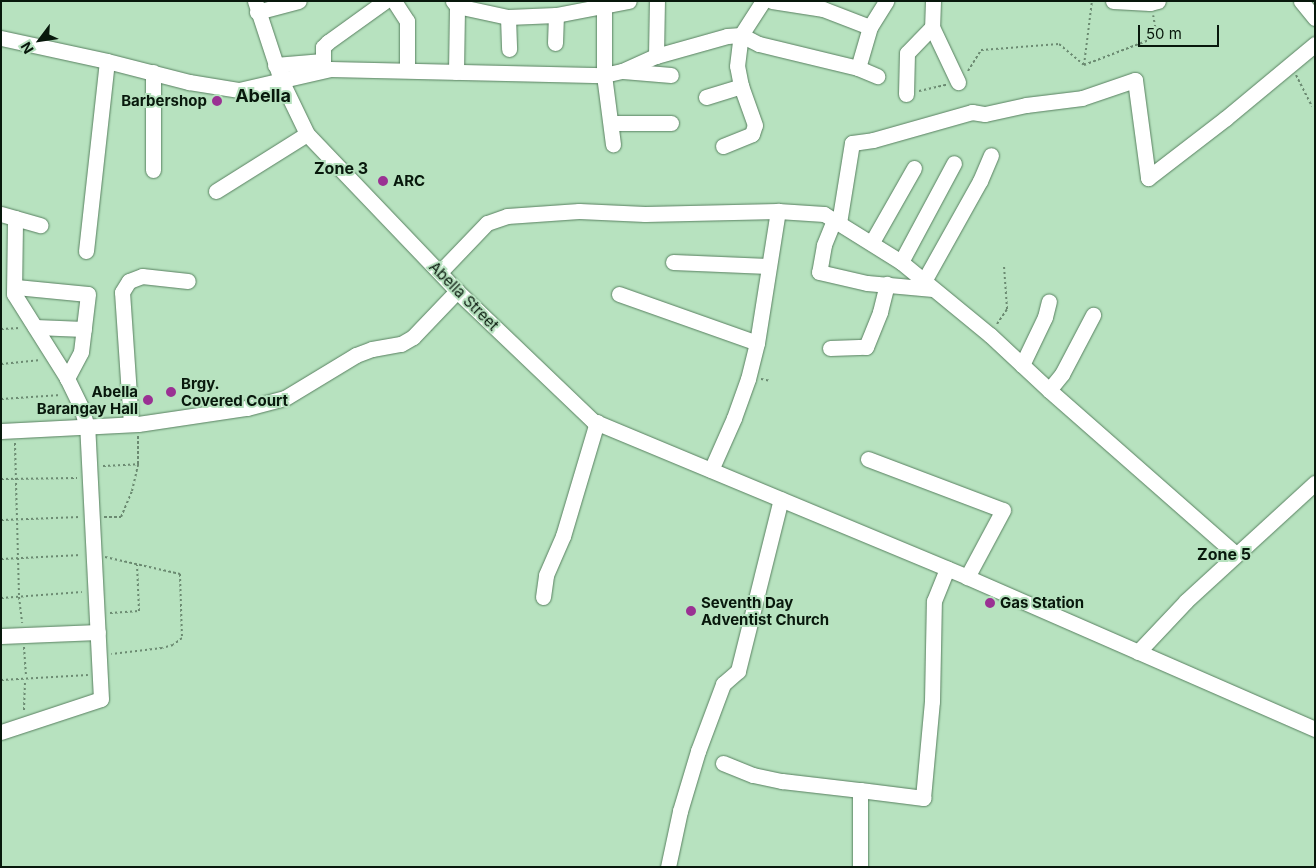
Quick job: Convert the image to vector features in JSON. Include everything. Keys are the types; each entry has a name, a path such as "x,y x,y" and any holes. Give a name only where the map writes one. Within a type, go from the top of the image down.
{"street":[{"path":"256,6 299,1"},
{"path":"1,38 154,72 189,82 239,90 281,80 297,69 322,61 323,47 328,42 385,1"},
{"path":"394,1 407,21 407,69"},
{"path":"456,72 455,4 508,17 556,15 629,1"},
{"path":"656,56 658,1"},
{"path":"724,146 752,134 755,125 741,86 737,66 742,35 764,1"},
{"path":"772,1 826,5 870,27"},
{"path":"858,68 870,27 886,1"},
{"path":"934,1 932,27 958,82"},
{"path":"1113,1 1153,2"},
{"path":"1301,1 1315,18"},
{"name":"Abella Street","path":"256,6 275,65 307,134 457,291 596,422 967,577 1315,729"},
{"path":"604,6 604,75 614,144"},
{"path":"555,43 556,15"},
{"path":"508,17 510,49"},
{"path":"906,94 907,53 932,27"},
{"path":"275,65 297,69 407,69 456,72 604,75 622,71 656,56 726,36 742,35 759,44 858,68 877,76"},
{"path":"929,285 867,283 819,272 824,245 836,221 852,142 873,140 972,112 985,114 1026,105 1082,98 1135,80 1148,178 1315,44"},
{"path":"86,251 107,61"},
{"path":"622,71 672,75"},
{"path":"153,170 154,72"},
{"path":"706,98 741,86"},
{"path":"612,123 671,123"},
{"path":"216,191 307,134"},
{"path":"929,285 991,155"},
{"path":"901,262 954,163"},
{"path":"872,242 914,168"},
{"path":"440,272 488,223 507,216 579,210 645,214 778,211 824,214 872,242 901,262 990,335 1049,390 1236,554"},
{"path":"711,470 734,418 748,379 757,343 778,211"},
{"path":"1,732 101,699 87,427 76,394 14,294 16,286 8,216 40,225"},
{"path":"673,262 768,266"},
{"path":"134,424 122,292 130,282 142,276 188,281"},
{"path":"830,348 866,347 880,312 887,284"},
{"path":"16,286 88,294 81,352 67,378"},
{"path":"8,431 134,424 247,408 285,398 356,355 372,349 401,344 412,337 457,291"},
{"path":"619,294 757,343"},
{"path":"1022,365 1045,317 1049,301"},
{"path":"1049,390 1062,374 1093,315"},
{"path":"35,327 84,329"},
{"path":"544,598 546,575 563,536 596,422"},
{"path":"868,459 1003,510 967,577"},
{"path":"1138,652 1186,601 1315,483"},
{"path":"668,867 680,811 698,751 723,684 738,671 774,496"},
{"path":"723,763 753,775 782,781 923,798 932,701 934,601 947,569"},
{"path":"1,636 98,632"},
{"path":"860,790 860,867"}],"path":[{"path":"1084,65 1092,1"},
{"path":"1084,65 1157,37 1153,2"},
{"path":"906,94 958,82 971,68 981,50 1059,44 1084,65"},
{"path":"1292,64 1312,106"},
{"path":"990,335 1007,309 1004,266"},
{"path":"1,329 35,327"},
{"path":"1,364 55,359"},
{"path":"1,399 76,394"},
{"path":"1,520 121,517 132,491 138,464 134,424"},
{"path":"8,431 15,478 19,597 26,679 24,724"},
{"path":"1,479 89,472 138,464"},
{"path":"1,559 94,555 180,574 182,638 173,645 162,648 99,655"},
{"path":"97,613 139,611 137,564"},
{"path":"1,598 94,592"},
{"path":"1,680 100,674"}],"place":[{"name":"Barbershop","path":"217,101"},
{"name":"ARC","path":"383,181"},
{"name":"Brgy. Covered Court","path":"171,392"},
{"name":"Abella Barangay Hall","path":"148,400"},
{"name":"Gas Station","path":"990,603"},
{"name":"Seventh Day Adventist Church","path":"691,611"}],"district":[{"name":"Abella","path":"263,96"},
{"name":"Zone 3","path":"341,168"},
{"name":"Zone 5","path":"1224,554"}]}
